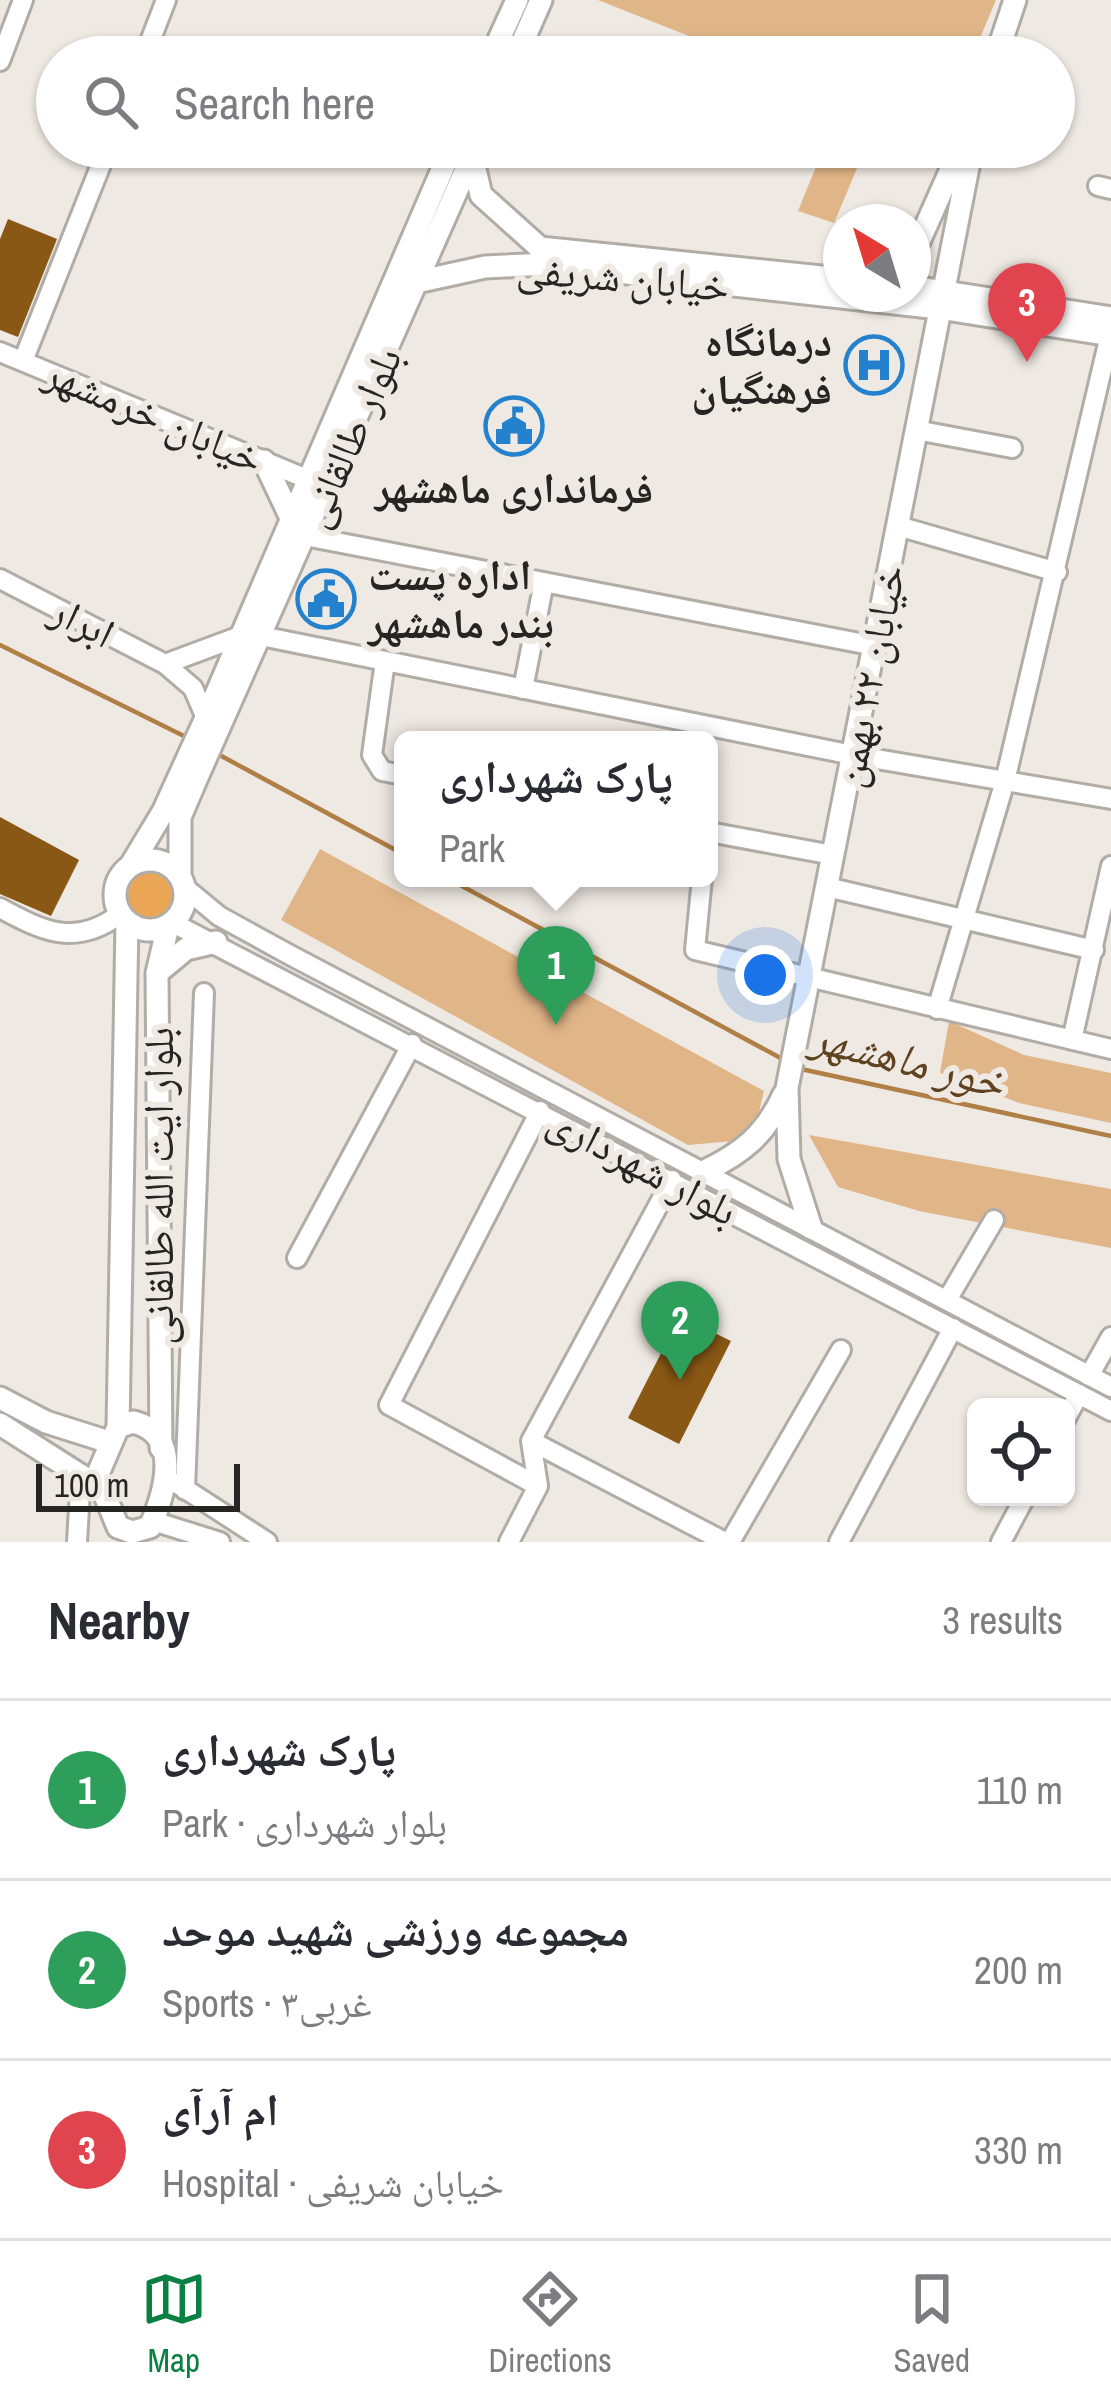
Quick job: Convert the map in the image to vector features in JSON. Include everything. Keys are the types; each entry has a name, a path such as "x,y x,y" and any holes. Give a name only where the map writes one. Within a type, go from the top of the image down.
{"main road":[{"path":"525,36 541,0"},
{"path":"1003,36 1016,0"},
{"path":"499,36 513,1"},
{"name":"بلوار طالقانی","path":"298,527 308,479 457,168"},
{"name":"بلوار طالقانی","path":"191,771 298,527 421,281 460,168"},
{"name":"خیابان شریفی","path":"472,168 481,196 540,248 823,290"},
{"path":"931,214 952,168"},
{"name":"خیابان ۲۲ بهمن","path":"787,1088 968,168"},
{"name":"خیابان شریفی","path":"421,281 485,267 547,264 823,278"},
{"name":"خیابان شریفی","path":"931,294 1110,335"},
{"name":"خیابان شریفی","path":"931,299 1111,318"},
{"path":"265,461 298,527"},
{"path":"191,771 180,817 183,909 170,924 147,931 123,918 115,893 191,771"},
{"path":"131,865 153,860 182,882"},
{"name":"بلوار ایت الله طالقانی","path":"113,1434 123,918"},
{"name":"بلوار ایت الله طالقانی","path":"160,1440 157,974 170,924"},
{"path":"157,974 186,949 216,942"},
{"path":"703,1172 742,1153 770,1124 787,1088"},
{"path":"787,1088 789,1159 811,1228"},
{"path":"0,1398 66,1428 113,1434 144,1424 160,1440 177,1484 151,1530 118,1534 90,1480 0,1424"},
{"path":"61,1460 73,1450 66,1428"},
{"path":"90,1480 113,1434"}],"street":[{"path":"0,61 23,0"},
{"path":"152,36 166,0"},
{"path":"23,361 100,168"},
{"path":"937,1009 968,920 1005,781 1110,335"},
{"name":"خیابان خرمشهر","path":"0,352 308,479"},
{"path":"916,430 1012,448"},
{"path":"898,526 1057,572"},
{"path":"298,527 544,582 875,646"},
{"name":"ابرار","path":"0,579 165,664"},
{"path":"523,689 544,582"},
{"path":"165,664 252,636 853,755 1111,799"},
{"path":"385,661 372,755 382,771 394,773"},
{"path":"165,664 193,688 210,721"},
{"path":"718,834 833,855"},
{"path":"1072,1040 1111,866"},
{"name":"بلوار شهرداری","path":"182,882 219,916 290,956 1111,1387"},
{"path":"701,887 695,950 1111,1049"},
{"path":"827,887 1094,950"},
{"path":"0,908 58,935 80,935 123,918"},
{"name":"بلوار شهرداری","path":"170,924 280,975 1111,1411"},
{"path":"280,975 290,956"},
{"path":"204,993 190,1439 177,1484 267,1542"},
{"path":"297,1258 412,1044"},
{"path":"538,1486 389,1405 540,1112"},
{"path":"509,1542 538,1486 531,1442 672,1180"},
{"path":"947,1300 994,1220"},
{"path":"839,1542 953,1328"},
{"path":"1089,1376 1111,1336"},
{"path":"531,1442 728,1542 841,1350"},
{"path":"1075,1401 1079,1394"},
{"path":"160,1440 190,1439"},
{"path":"77,1542 90,1480"},
{"path":"207,1539 195,1516 212,1506"},
{"path":"1001,1542 1020,1506"},
{"path":"151,1530 207,1539"}],"shaded area":[{"path":"598,0 996,0 981,36 689,36"},
{"path":"815,168 857,168 842,204 823,204 823,219 798,211"},
{"path":"320,849 764,1091 758,1116 734,1141 688,1145 281,920"},
{"path":"149,869 167,877 175,895 167,913 149,921 131,913 123,895 131,877"},
{"path":"949,1021 1024,1055 1111,1073 1111,1123 1019,1103 940,1073"},
{"path":"809,1135 1111,1189 1111,1248 919,1211 838,1187"}],"building":[{"path":"8,219 57,239 18,337 0,330 0,239"},
{"path":"0,817 79,860 51,916 0,894"},
{"path":"680,1316 731,1341 679,1444 628,1418"}],"waterway":[{"name":"خور ماهشهر","path":"0,645 188,738"},
{"name":"خور ماهشهر","path":"214,752 394,849"},
{"name":"خور ماهشهر","path":"464,887 786,1061"},
{"name":"خور ماهشهر","path":"801,1069 1111,1136"}],"place":[{"name":"ام آرآی","path":"1027,362"},
{"name":"درمانگاه فرهنگیان","path":"874,365"},
{"name":"فرمانداری ماهشهر","path":"514,426"},
{"name":"اداره پست بندر ماهشهر","path":"326,599"},
{"name":"پارک شهرداری","path":"556,1025"},
{"name":"مجموعه ورزشی شهید موحد","path":"680,1380"}]}
